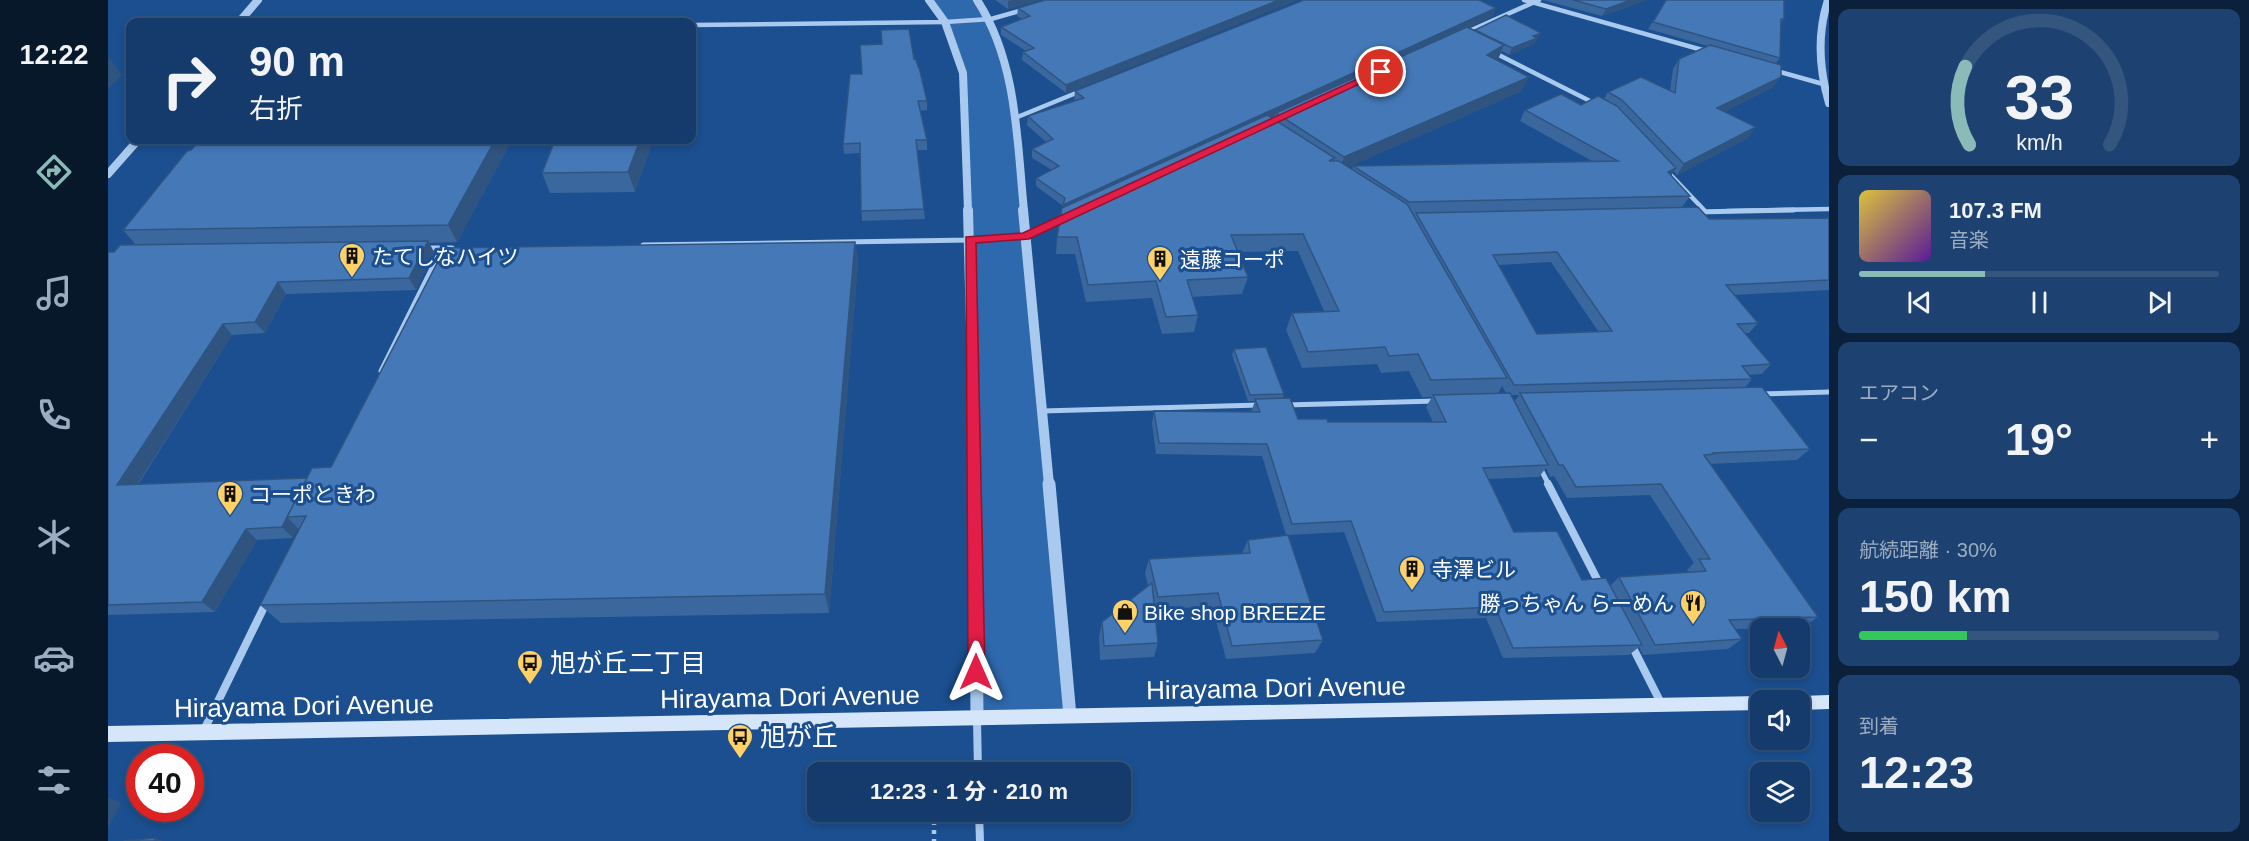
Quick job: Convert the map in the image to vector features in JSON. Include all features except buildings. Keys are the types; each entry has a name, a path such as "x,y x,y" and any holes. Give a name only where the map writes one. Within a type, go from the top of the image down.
{"main road":[{"path":"1810,703 1829,702"},
{"name":"Hirayama Dori Avenue","path":"108,734 1750,703"}],"street":[{"path":"242,18 258,0"},
{"path":"929,0 945,22 963,72 970,240 975,460 978,762"},
{"path":"977,0 991,19 1005,61 1015,118 1070,716"},
{"path":"1524,0 1711,53"},
{"path":"1471,40 1461,35 1539,0"},
{"path":"1827,0 1821,17 1823,84 1829,102"},
{"path":"696,25 945,22 991,19 1027,9"},
{"path":"1491,51 1603,108"},
{"path":"1767,68 1823,84"},
{"path":"1015,118 1090,87"},
{"path":"108,174 134,144"},
{"path":"1659,162 1705,211"},
{"path":"1693,212 1829,209"},
{"path":"632,245 970,240 1025,236 1068,216"},
{"path":"418,248 454,248"},
{"path":"379,376 442,248"},
{"path":"1748,394 1829,392"},
{"path":"1279,405 1444,400"},
{"path":"1042,411 1267,405"},
{"path":"1537,462 1602,589"},
{"path":"203,732 267,601"},
{"path":"1630,642 1663,705"},
{"path":"979,822 980,841"}],"path":[{"path":"934,822 934,841"}],"shaded area":[{"path":"929,0 977,0 991,19 1015,118 1070,716 977,717 963,73 945,22"}],"place":[{"name":"たてしなハイツ","path":"352,279"},
{"name":"遠藤コーポ","path":"1160,282"},
{"name":"コーポときわ","path":"230,517"},
{"name":"寺澤ビル","path":"1412,592"},
{"name":"勝っちゃん らーめん","path":"1693,626"},
{"name":"Bike shop BREEZE","path":"1125,635"},
{"name":"旭が丘二丁目","path":"530,686"},
{"name":"旭が丘","path":"740,760"}],"route":[{"path":"976,672 970,240 1025,236 1381,72"}]}
